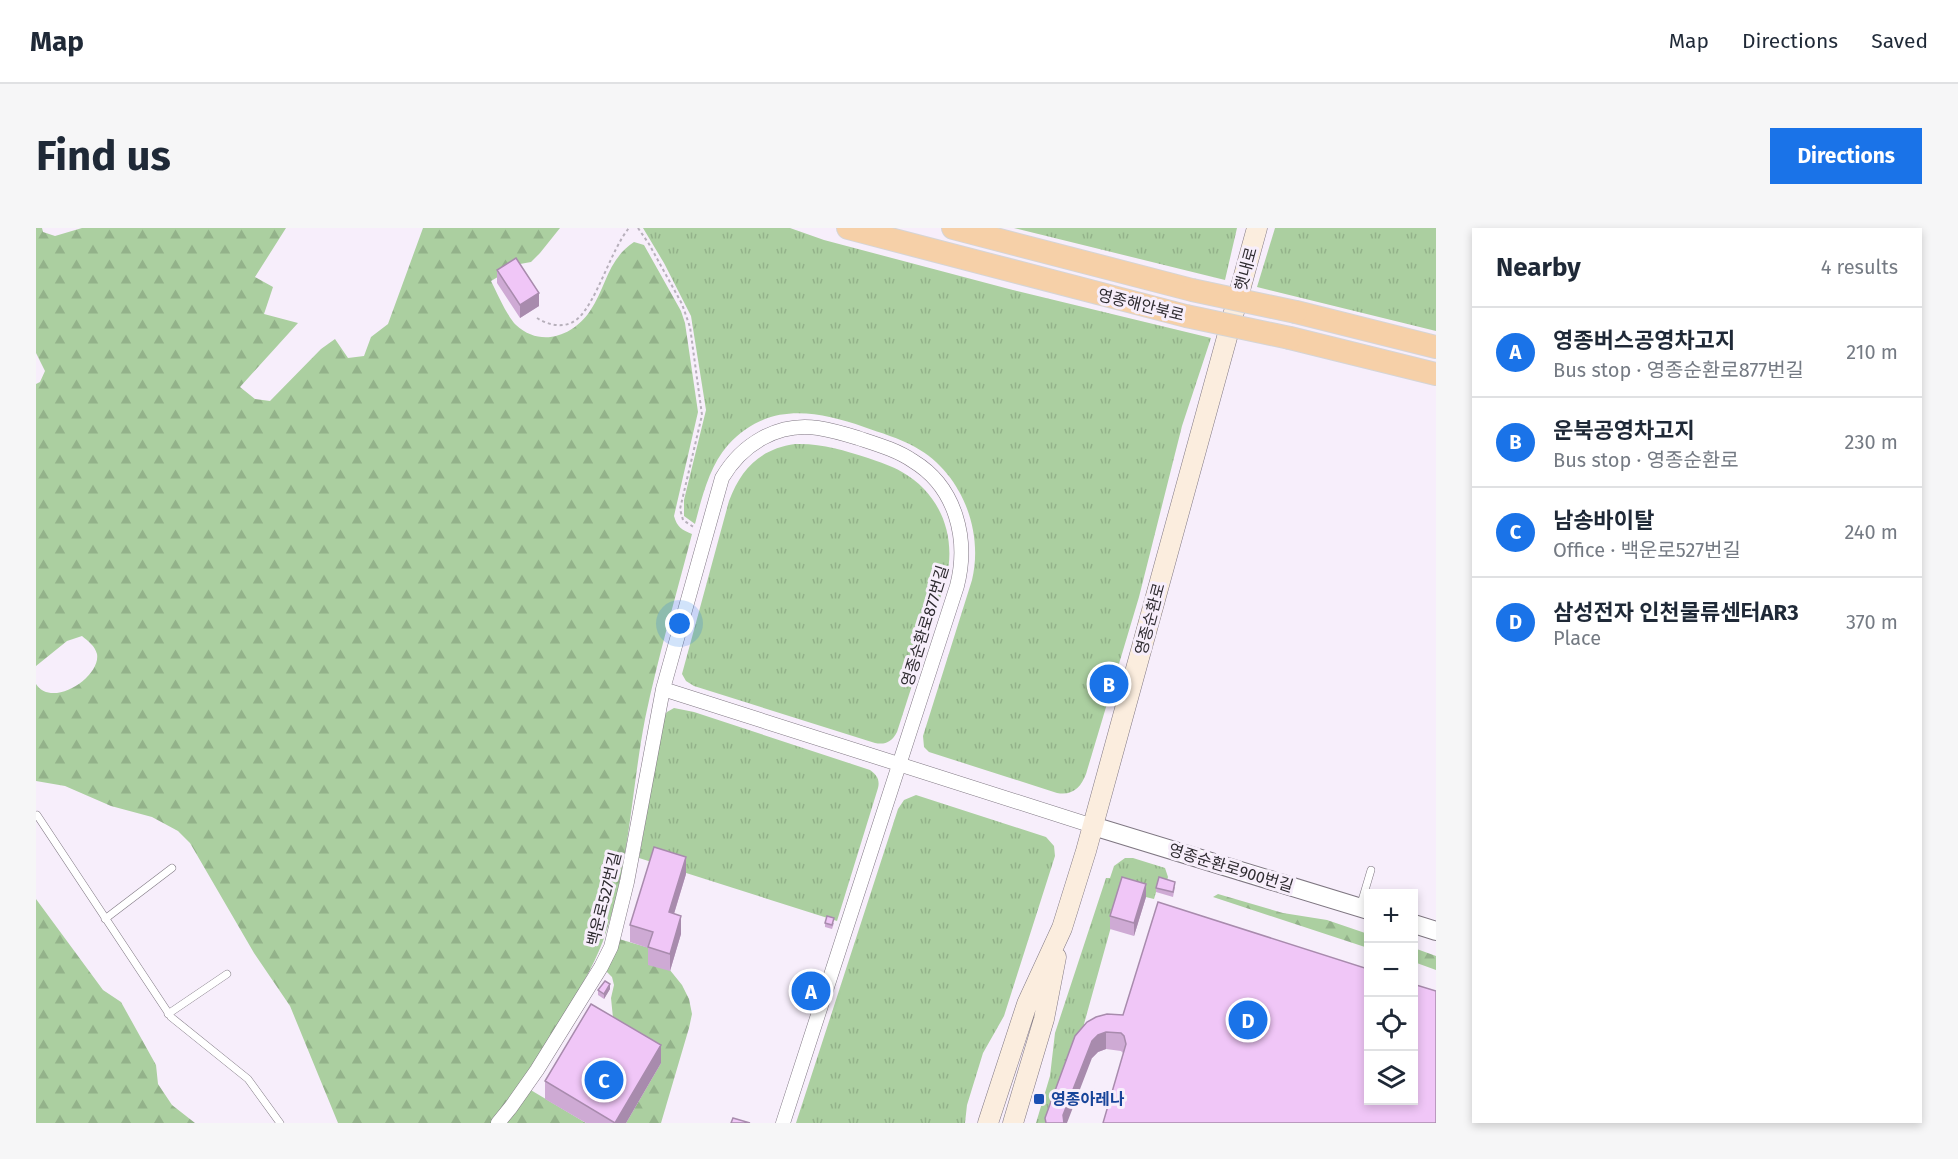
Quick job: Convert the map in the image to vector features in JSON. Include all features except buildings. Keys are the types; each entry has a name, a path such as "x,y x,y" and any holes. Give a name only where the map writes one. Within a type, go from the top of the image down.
{"highway":[{"name":"영종해안북로","path":"848,228 1186,316 1290,338 1436,374"},
{"name":"영종해안북로","path":"952,228 1192,290 1296,312 1436,346"}],"main road":[{"name":"햇내로","path":"1234,310 1257,228"},
{"name":"영종순환로","path":"1014,1123 1044,1018 1062,928 1093,826 1234,310"},
{"name":"영종순환로","path":"988,1123 1027,1004 1062,928"}],"street":[{"name":"영종순환로877번길","path":"663,689 718,489 728,467 751,444 770,434 802,427 818,428 865,440 889,449 913,461 940,484 956,517 962,546 957,586 783,1123"},
{"path":"663,689 1093,826"},
{"name":"백운로527번길","path":"498,1123 537,1070 601,967 611,946 627,882 663,689"},
{"name":"영종순환로900번길","path":"1093,826 1364,908"},
{"path":"1418,926 1436,931"}],"lane":[{"path":"37,815 168,1014 248,1079 280,1123"},
{"path":"105,919 172,868"},
{"path":"1368,889 1371,870"},
{"path":"168,1014 227,974"}],"path":[{"path":"537,318 545,323 556,325 575,321 589,304 629,228"},
{"path":"638,228 677,295 690,327 702,415 680,509 683,520 697,529"}],"green space":[{"path":"36,228 42,228 43,232 55,236 82,228 286,228 255,277 273,287 264,314 298,323 240,387 255,399 270,401 321,349 335,339 348,358 364,356 371,337 388,324 423,228 560,228 531,262 520,264 491,281 516,325 536,336 556,336 575,327 583,320 596,302 618,257 634,242 644,245 681,311 685,323 698,412 674,516 680,528 692,534 645,719 619,887 603,941 586,978 523,1081 492,1123 338,1123 290,1006 254,953 190,843 178,831 152,817 111,806 65,786 36,781 36,684 43,691 53,693 74,687 91,672 96,663 97,654 93,646 82,636 67,641 36,666 36,384 40,382 45,371 36,353"},
{"path":"643,228 790,228 824,240 1009,289 1211,338 1182,426 1139,597 1086,774 1076,790 1063,794 1057,793 929,752 924,747 923,736 972,580 975,561 975,542 965,504 945,471 931,458 903,441 846,421 810,414 775,416 743,431 728,445 711,473 695,524 684,516 684,500 706,410 691,316"},
{"path":"1014,228 1237,228 1225,280"},
{"path":"1275,228 1436,228 1436,331 1257,287"},
{"path":"795,444 841,450 902,472 927,492 943,518 949,548 946,580 897,732 893,738 882,744 694,686 686,681 682,674 729,501 739,479 753,462 762,456"},
{"path":"674,708 694,712 870,770 876,776 879,783 878,788 837,921 639,858 664,716"},
{"path":"916,795 1046,837 1054,846 1055,856 1004,1016 983,1053 967,1105 965,1123 796,1123 898,809 904,800"},
{"path":"1125,858 1133,858 1165,868 1168,877 1166,884 1159,882 1154,899 1121,891 1084,1024 1090,1026 1069,1055 1047,1123 1036,1123 1050,1076 1055,1033 1106,878 1110,878 1114,866"},
{"path":"1218,894 1283,913 1327,920 1364,933 1364,947 1213,897"},
{"path":"36,899 103,990 121,1002 156,1065 158,1084 172,1105 195,1123 36,1123"},
{"path":"619,939 653,949 682,985 689,999 692,1014 689,1028 661,1123 626,1123 661,1063 614,1028 611,998 614,985 612,977 606,971"},
{"path":"1418,949 1436,956 1436,970 1418,963"},
{"path":"529,1089 586,1123 502,1123"}],"place":[{"name":"운북공영차고지","path":"1109,684"},
{"name":"영종버스공영차고지","path":"811,991"},
{"name":"삼성전자 인천물류센터AR3","path":"1248,1020"},
{"name":"남송바이탈","path":"604,1080"},
{"name":"영종아레나","path":"1039,1099"}]}
